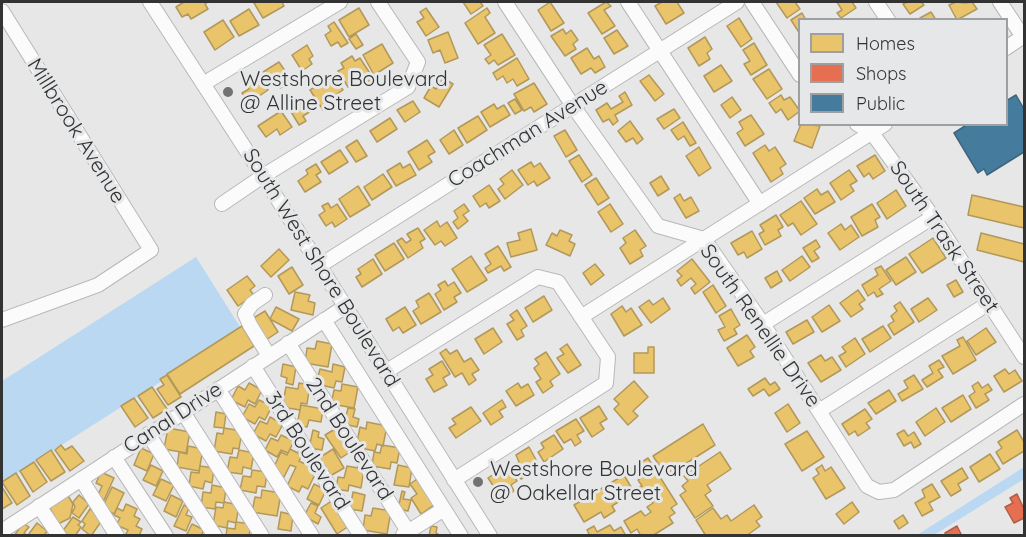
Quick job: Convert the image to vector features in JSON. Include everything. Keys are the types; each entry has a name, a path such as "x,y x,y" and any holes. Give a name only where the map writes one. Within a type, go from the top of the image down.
{"street":[{"name":"South West Shore Boulevard","path":"150,2 346,306 490,536"},
{"path":"204,84 340,2"},
{"path":"222,204 263,176 408,87 418,62 378,2"},
{"name":"South Renellie Drive","path":"505,2 573,106 658,226 704,239 763,324 867,486 879,492 894,490 1024,404"},
{"path":"628,2 760,204"},
{"name":"Coachman Avenue","path":"319,266 737,2"},
{"path":"752,2 798,72"},
{"path":"876,2 887,18"},
{"path":"1000,2 1024,37 1008,47"},
{"name":"Millbrook Avenue","path":"2,11 151,250 98,285 2,320"},
{"name":"South Trask Street","path":"860,126 872,133 933,217 1024,357"},
{"path":"582,316 882,126"},
{"path":"763,324 933,217"},
{"path":"387,371 537,277 558,282 608,357 606,383 454,480"},
{"path":"265,295 252,304 245,314 269,356"},
{"path":"819,411 989,303"},
{"name":"Canal Drive","path":"2,531 346,306"},
{"path":"327,318 461,536"},
{"name":"2nd Boulevard","path":"288,343 407,534"},
{"name":"3rd Boulevard","path":"253,366 362,536"},
{"path":"218,389 312,536"},
{"path":"183,412 262,536"},
{"path":"148,434 215,536"},
{"path":"114,457 166,536"},
{"path":"81,479 117,536"},
{"path":"39,506 59,536"},
{"path":"407,534 444,509"}],"water":[{"path":"196,257 242,330 2,483 2,381"},
{"path":"1024,467 1024,479 934,535 917,535"}],"building: Homes":[{"path":"184,2 208,2 205,4 208,9 191,19 188,14 182,17 176,7"},
{"path":"282,2 284,6 263,18 254,3"},
{"path":"463,2 480,2 483,6 471,14"},
{"path":"550,2 564,23 551,31 538,10"},
{"path":"606,2 611,6 604,10 615,26 602,34 588,13"},
{"path":"662,2 677,2 684,13 666,24 655,6"},
{"path":"776,2 795,2 800,9 787,18"},
{"path":"837,2 852,2 856,8 841,18 837,13 842,10"},
{"path":"921,2 924,5 910,14 903,4"},
{"path":"956,2 972,2 977,9 961,18 956,18 949,5"},
{"path":"359,8 369,25 349,37 339,20"},
{"path":"426,8 439,27 426,36 417,22 424,18 420,12"},
{"path":"487,8 490,13 485,17 495,33 478,44 465,23"},
{"path":"249,9 259,25 239,36 230,21"},
{"path":"931,12 935,18 920,18"},
{"path":"802,13 805,18 798,18 798,31 791,20"},
{"path":"739,18 752,39 741,47 727,26"},
{"path":"223,20 234,37 215,50 204,32"},
{"path":"334,22 348,43 341,47 338,42 331,46 325,35 331,31 328,26"},
{"path":"563,29 566,34 571,30 578,40 573,44 576,49 565,56 551,36"},
{"path":"617,30 628,46 614,54 604,38"},
{"path":"448,32 458,58 445,63 440,50 433,53 428,40"},
{"path":"356,34 363,45 356,49 349,39"},
{"path":"502,34 515,55 498,65 494,60 489,64 485,59 491,55 484,45"},
{"path":"705,37 712,49 707,53 710,59 699,66 688,48"},
{"path":"754,43 767,65 751,75 744,64 750,61 743,50"},
{"path":"382,44 393,63 374,75 363,55"},
{"path":"307,45 313,56 309,59 312,64 302,71 292,55"},
{"path":"587,48 594,59 599,56 605,67 595,73 591,68 581,74 571,58"},
{"path":"352,56 355,61 360,58 373,78 368,82 365,77 348,87 338,71 344,68 341,63"},
{"path":"517,58 529,79 517,86 513,79 507,83 503,76 497,80 493,73"},
{"path":"279,62 292,81 280,88 276,82 271,85 263,72"},
{"path":"721,65 732,81 714,92 704,76"},
{"path":"769,69 782,89 767,99 753,79"},
{"path":"258,75 268,90 249,103 242,93 249,89 245,84"},
{"path":"333,75 343,90 331,98 335,103 323,110 310,90"},
{"path":"649,75 664,94 655,101 640,81"},
{"path":"443,78 453,84 439,107 424,98 431,86 436,89"},
{"path":"534,83 547,104 534,112 531,107 524,111 514,94"},
{"path":"625,92 632,105 615,115 618,121 613,125 609,119 603,122 596,110 607,103 611,109 623,102 619,96"},
{"path":"781,95 784,100 790,97 798,108 798,112 788,120 781,109 776,113 769,103"},
{"path":"732,97 741,110 730,118 721,105"},
{"path":"310,98 316,108 303,116 306,121 299,125 290,110"},
{"path":"515,99 522,110 515,114 508,103"},
{"path":"413,101 420,112 405,122 397,110"},
{"path":"494,104 497,109 504,105 510,115 490,127 481,112"},
{"path":"674,109 680,118 664,129 657,119"},
{"path":"281,111 292,127 280,135 277,129 266,137 258,126"},
{"path":"751,115 764,134 745,146 737,133 743,129 739,122"},
{"path":"478,116 487,130 467,143 458,128"},
{"path":"390,118 397,129 377,142 370,131"},
{"path":"630,121 643,139 637,144 633,138 626,142 618,131"},
{"path":"683,122 696,143 690,146 684,136 678,140 671,130"},
{"path":"800,126 820,126 812,148 794,141"},
{"path":"454,130 463,145 449,154 440,140"},
{"path":"565,130 577,150 566,157 554,136"},
{"path":"357,140 367,156 356,162 346,147"},
{"path":"427,140 435,152 428,156 432,162 419,170 408,152"},
{"path":"765,145 769,151 775,147 786,164 780,168 783,174 771,182 753,153"},
{"path":"699,147 711,168 699,176 686,156"},
{"path":"340,150 348,162 329,174 321,162"},
{"path":"579,155 592,175 582,182 569,161"},
{"path":"875,155 885,171 873,179 869,173 864,177 857,166"},
{"path":"531,162 534,167 540,163 550,178 537,186 534,181 528,185 518,170"},
{"path":"400,163 403,168 410,164 416,175 396,186 387,171"},
{"path":"316,164 321,172 316,175 321,182 305,192 298,181 308,174 306,170"},
{"path":"512,170 523,185 505,199 498,189 504,184 500,179"},
{"path":"849,170 857,181 850,185 854,191 841,200 830,183"},
{"path":"383,174 392,187 372,200 364,187"},
{"path":"661,176 669,189 658,196 650,183"},
{"path":"596,178 609,198 598,205 585,185"},
{"path":"489,185 500,201 489,208 486,203 480,207 473,196"},
{"path":"358,186 370,205 350,217 339,199"},
{"path":"817,189 821,195 828,191 835,202 815,214 804,198"},
{"path":"896,190 906,206 887,219 877,203"},
{"path":"680,194 684,201 691,197 699,211 686,218 674,198"},
{"path":"972,195 1024,207 1024,228 968,215"},
{"path":"801,201 817,224 801,235 793,223 788,226 780,215"},
{"path":"328,203 331,208 337,204 347,219 335,227 332,222 326,226 319,215 325,211 322,206"},
{"path":"464,204 469,211 463,215 468,221 458,229 453,222 458,218 454,211"},
{"path":"610,204 623,224 611,232 598,212"},
{"path":"872,204 880,217 875,220 878,227 862,236 851,217"},
{"path":"776,215 783,227 778,230 781,236 765,245 759,234 764,231 760,225"},
{"path":"437,221 440,227 447,222 457,238 445,246 441,241 435,245 424,230"},
{"path":"841,224 845,230 851,225 859,237 840,250 828,233"},
{"path":"418,228 425,239 420,242 423,248 408,258 397,241 402,238 406,243 411,240 407,234"},
{"path":"531,229 537,250 511,257 507,243 520,240 518,233"},
{"path":"560,230 572,235 569,241 575,244 570,256 546,245 552,233 557,236"},
{"path":"635,230 646,246 640,250 643,256 630,264 620,248 626,243 623,238"},
{"path":"752,231 762,249 747,258 744,252 738,255 731,243"},
{"path":"981,233 1024,244 1024,262 977,250"},
{"path":"933,238 946,258 922,273 909,254"},
{"path":"816,240 820,247 814,251 819,258 812,262 803,248"},
{"path":"394,243 404,259 385,271 375,255"},
{"path":"498,246 511,267 504,271 501,266 488,273 485,268 491,264 485,254"},
{"path":"279,249 289,260 271,277 261,266"},
{"path":"471,256 487,280 467,292 452,269"},
{"path":"802,256 810,267 790,281 782,270"},
{"path":"906,257 916,272 896,285 886,270"},
{"path":"373,259 382,274 362,287 356,277 361,274 358,269"},
{"path":"692,259 710,282 695,294 691,288 696,284 691,278 681,286 677,280 682,276 677,271"},
{"path":"595,264 604,275 591,285 583,273"},
{"path":"881,266 891,281 879,289 883,294 877,297 874,292 868,296 862,285 878,275 875,269"},
{"path":"292,267 303,285 289,294 278,276"},
{"path":"777,271 782,281 771,288 765,278"},
{"path":"247,276 255,286 250,290 254,295 238,306 227,290"},
{"path":"956,280 963,292 954,297 947,285"},
{"path":"445,281 448,286 454,282 461,293 454,297 457,302 444,310 435,294 441,290 438,285"},
{"path":"713,285 726,306 716,313 703,292"},
{"path":"858,290 865,300 859,304 863,309 851,317 840,303"},
{"path":"295,292 310,295 308,301 315,303 313,315 291,310"},
{"path":"429,293 441,312 421,324 413,311 419,307 416,301"},
{"path":"544,296 552,310 533,322 525,308"},
{"path":"663,298 670,309 651,323 639,307 649,300 653,305"},
{"path":"928,298 937,310 919,322 911,309"},
{"path":"900,302 914,322 894,335 888,325 894,321 891,316 897,311 894,306"},
{"path":"829,305 840,321 822,332 812,317"},
{"path":"622,306 626,312 631,308 642,325 624,336 611,314"},
{"path":"276,307 299,319 292,331 270,319"},
{"path":"405,307 416,325 403,333 399,327 393,331 386,319"},
{"path":"731,309 740,325 734,329 737,334 724,341 718,330 725,327 719,316"},
{"path":"517,310 527,326 521,330 524,336 517,340 507,324 514,320 510,315"},
{"path":"265,311 278,332 266,340 252,319"},
{"path":"807,320 814,332 793,344 786,332"},
{"path":"242,326 254,346 180,394 167,374"},
{"path":"883,326 891,338 870,352 862,339"},
{"path":"493,328 502,342 484,354 475,339"},
{"path":"986,328 996,342 976,355 967,341"},
{"path":"747,335 755,347 750,351 754,357 738,366 727,348"},
{"path":"963,337 976,360 953,374 942,356 960,346 957,340"},
{"path":"855,338 865,354 846,367 839,356 846,352 842,347"},
{"path":"317,341 332,344 328,367 305,363 307,348 315,349"},
{"path":"567,344 581,365 568,373 557,358 564,354 560,349"},
{"path":"648,347 654,347 654,373 634,373 634,353 648,353"},
{"path":"446,349 450,354 457,350 464,362 471,358 479,370 472,374 476,380 469,385 462,373 455,377 440,353"},
{"path":"546,352 560,374 550,381 553,386 543,393 536,382 541,379 534,368 539,364 535,359"},
{"path":"821,355 825,361 832,357 841,370 821,382 808,363"},
{"path":"939,360 944,367 938,370 943,377 927,387 922,380 933,373 929,366"},
{"path":"442,361 450,374 443,378 447,385 434,392 426,379 433,375 429,369"},
{"path":"283,364 296,367 293,385 286,383 287,378 281,376"},
{"path":"333,364 345,367 342,382 336,381 334,388 316,384 320,369 332,372"},
{"path":"1005,369 1009,374 1015,370 1022,381 1004,392 994,376"},
{"path":"167,375 181,397 168,405 157,389 164,385 160,379"},
{"path":"914,375 923,389 902,401 898,394 908,388 904,381"},
{"path":"765,378 770,385 775,382 780,389 769,396 764,389 753,396 748,389"},
{"path":"634,381 648,397 633,411 638,416 628,425 614,409 619,404 614,399"},
{"path":"978,382 982,388 988,384 992,390 985,394 989,400 976,408 969,396 975,392 972,386"},
{"path":"249,383 262,390 255,404 248,400 245,407 231,400 238,386 245,390"},
{"path":"299,383 310,385 307,404 301,403 300,410 282,407 286,387 298,389"},
{"path":"518,383 521,388 528,384 534,395 516,406 506,391"},
{"path":"342,384 358,387 354,408 331,404 334,390 341,391"},
{"path":"152,387 167,409 153,418 138,396"},
{"path":"889,390 896,401 876,414 868,403"},
{"path":"963,395 971,409 951,422 942,408"},
{"path":"134,398 148,418 135,427 121,406"},
{"path":"259,400 272,406 265,420 259,417 255,424 242,417 249,404 255,407"},
{"path":"502,400 506,407 499,411 503,417 491,425 483,413"},
{"path":"788,404 800,423 787,432 775,413"},
{"path":"301,405 323,409 321,422 309,420 307,427 297,425"},
{"path":"599,406 607,419 600,423 604,429 592,437 580,418"},
{"path":"471,407 481,421 456,438 449,428 456,424 452,419"},
{"path":"348,408 355,409 353,417 359,419 357,427 344,424"},
{"path":"936,408 945,422 925,436 916,422"},
{"path":"865,409 872,419 866,423 870,428 858,436 855,431 849,435 842,424"},
{"path":"216,412 226,414 224,428 214,427"},
{"path":"270,417 283,424 276,437 270,434 266,441 253,434 260,421 267,424"},
{"path":"576,419 584,431 577,435 581,442 575,446 571,439 564,443 556,431"},
{"path":"367,422 387,426 383,446 377,444 375,451 356,447 360,427 366,429"},
{"path":"703,424 715,445 671,473 668,468 663,471 653,456"},
{"path":"168,428 190,432 186,453 164,449"},
{"path":"224,428 242,431 239,449 233,448 232,454 214,451 217,433 223,434"},
{"path":"335,429 350,452 341,458 325,435"},
{"path":"313,430 319,432 318,437 324,439 322,450 309,448"},
{"path":"904,430 908,436 914,432 921,444 914,448 911,442 904,446 897,434"},
{"path":"1017,430 1024,442 1024,451 1003,464 996,452 1002,448 998,442"},
{"path":"807,431 824,457 802,471 785,444"},
{"path":"281,435 294,441 288,453 281,450 277,457 265,450 271,438 278,441"},
{"path":"554,435 563,449 544,462 538,452 544,448 541,443"},
{"path":"61,445 65,450 72,446 84,461 70,471 55,450"},
{"path":"382,445 400,448 397,463 391,462 390,469 372,466 374,452 380,453"},
{"path":"188,446 203,449 199,471 177,467 179,452 187,454"},
{"path":"529,447 540,467 521,479 513,466 519,462 516,455"},
{"path":"141,448 154,454 147,471 134,465"},
{"path":"290,449 302,455 299,461 317,470 308,489 302,486 299,492 287,486 296,467 290,465 284,477 272,471 281,452 287,455"},
{"path":"333,449 344,468 330,476 319,458"},
{"path":"51,450 65,472 51,481 36,460"},
{"path":"239,450 254,453 251,469 243,467 242,474 227,472 230,457 237,458"},
{"path":"720,452 731,469 707,485 711,491 705,495 713,506 695,518 680,495 686,491 682,486 688,481 684,476"},
{"path":"990,454 1000,469 979,482 970,467"},
{"path":"648,458 677,504 671,508 675,513 669,517 673,523 652,536 641,536 637,529 631,533 624,521 641,511 645,516 651,512 647,507 653,503 645,492 640,495 636,489 642,486 638,480 644,476 640,471 634,474 631,469"},
{"path":"34,462 47,482 33,492 20,471"},
{"path":"151,465 163,471 156,486 143,480"},
{"path":"398,465 412,468 409,487 394,485"},
{"path":"507,465 517,481 511,485 514,491 508,495 505,489 498,493 488,478"},
{"path":"822,465 825,471 831,467 845,488 826,499 813,478 819,474 816,469"},
{"path":"200,466 214,468 212,483 205,481 203,489 189,486 191,472 199,473"},
{"path":"347,466 364,469 361,488 349,485 348,491 336,489 338,477 344,478"},
{"path":"962,468 968,478 958,484 961,490 951,496 941,481"},
{"path":"252,470 267,472 265,487 257,486 256,493 240,490 243,476 251,477"},
{"path":"101,472 114,478 104,500 97,497 102,486 96,483"},
{"path":"16,473 30,496 17,505 2,482"},
{"path":"624,475 634,492 612,506 615,511 604,518 601,512 584,522 574,505"},
{"path":"161,479 174,485 166,501 153,495"},
{"path":"417,479 434,505 421,514 411,498 417,494 410,484"},
{"path":"314,484 326,490 319,505 307,499"},
{"path":"932,484 940,497 929,503 933,510 922,516 915,503 925,497 922,490"},
{"path":"212,485 226,488 224,503 216,502 215,509 201,507 203,492 211,493"},
{"path":"2,487 12,503 2,509"},
{"path":"112,487 124,493 114,514 102,508"},
{"path":"262,490 281,493 277,516 252,512 255,497 261,498"},
{"path":"402,491 405,492 403,499 411,500 408,511 398,509"},
{"path":"353,492 365,495 362,511 350,509"},
{"path":"67,494 73,504 70,518 58,524 48,504"},
{"path":"79,495 89,504 79,518 72,513 75,507 73,502"},
{"path":"171,495 183,501 176,517 164,511"},
{"path":"333,500 349,526 337,534 321,508"},
{"path":"224,502 239,505 236,523 228,521 227,528 213,525 216,507 223,508"},
{"path":"852,502 859,512 844,524 836,514"},
{"path":"311,503 318,506 315,513 321,517 318,524 304,516"},
{"path":"126,504 137,509 134,516 140,519 136,526 142,529 139,536 125,536 128,530 116,525 120,518 114,515 117,508 123,511"},
{"path":"184,505 189,508 186,515 192,517 186,531 174,526"},
{"path":"754,505 762,517 756,521 760,526 746,536 706,536 696,520 713,508 721,519 727,515 731,521"},
{"path":"373,508 391,511 387,534 363,530 365,515 371,516"},
{"path":"90,509 103,519 91,536 82,529 85,524 82,521"},
{"path":"281,512 293,515 291,531 278,529"},
{"path":"903,515 908,523 899,529 894,521"},
{"path":"73,517 81,522 78,525 81,527 75,536 68,536 62,532"},
{"path":"236,522 251,524 249,536 226,536 227,528 235,529"},
{"path":"23,523 29,527 24,533 28,536 14,536"},
{"path":"37,523 47,531 44,536 28,535"},
{"path":"192,524 204,530 201,536 186,536"},
{"path":"610,525 614,531 621,527 626,536 590,536 587,530 594,526 597,532"},
{"path":"431,526 437,527 436,533 441,536 429,536"}],"building: Shops":[{"path":"1017,494 1024,509 1024,518 1014,523 1005,507 1013,503 1010,498"},
{"path":"957,526 962,536 946,536 945,533"}],"building: Public":[{"path":"1016,95 1024,109 1024,152 987,175 984,169 978,173 954,133 965,126 1008,126 1008,100"}],"place":[{"name":"Westshore Boulevard @ Alline Street","path":"228,92"},
{"name":"Westshore Boulevard @ Oakellar Street","path":"478,482"}]}
